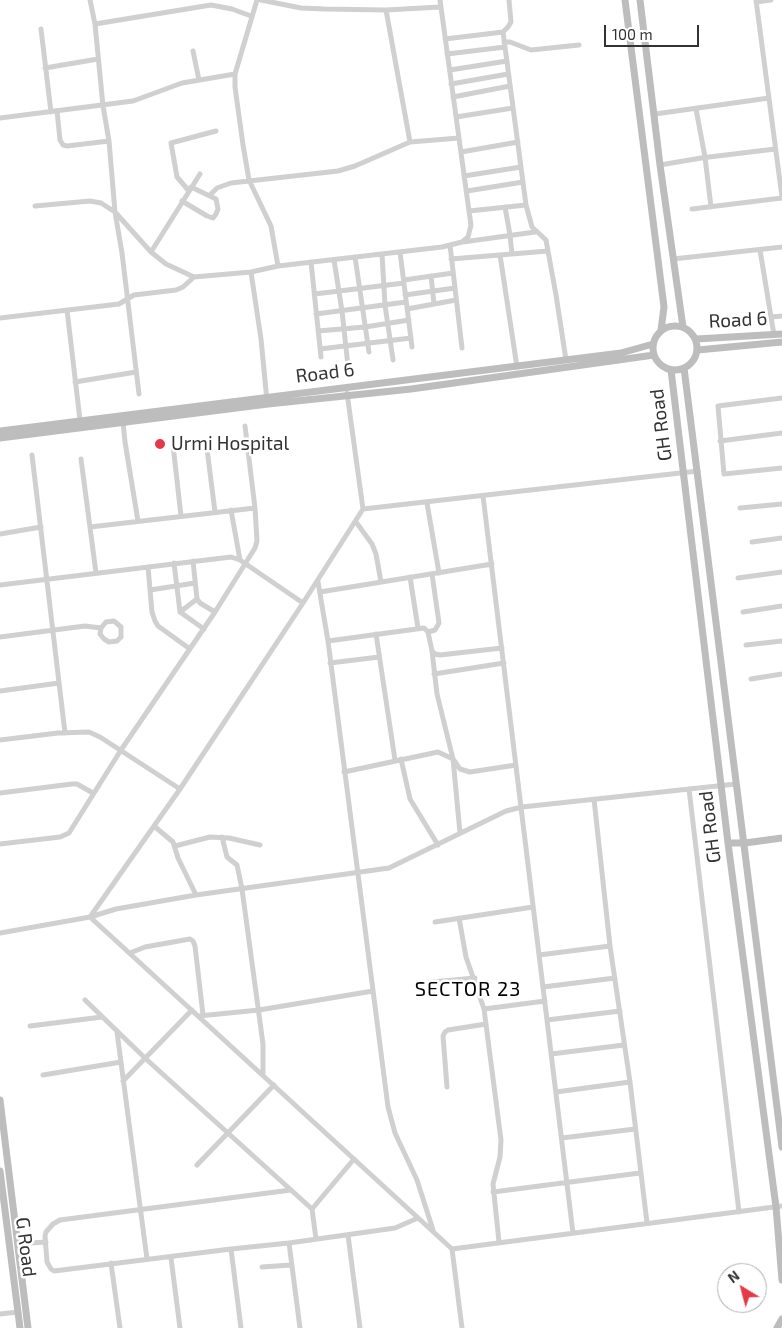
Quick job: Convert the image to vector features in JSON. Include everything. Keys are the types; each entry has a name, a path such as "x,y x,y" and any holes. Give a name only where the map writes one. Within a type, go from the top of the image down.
{"main road":[{"path":"626,0 664,307 661,330 653,344 654,355 660,365 670,370 684,368 696,358 698,350 696,339 689,330 676,325 668,326 661,330"},
{"path":"640,0 660,165 683,327"},
{"name":"Road 6","path":"696,339 778,335"},
{"name":"Road 6","path":"698,350 782,342"},
{"name":"Road 6","path":"0,438 267,401 346,387 621,353 653,344"},
{"name":"Road 6","path":"0,431 80,420 267,401 347,396 412,389 654,355"},
{"name":"GH Road","path":"684,368 782,1147"},
{"name":"GH Road","path":"670,370 728,842 779,1206 782,1280"},
{"path":"728,842 745,844 782,838"},
{"name":"G Road","path":"0,1100 28,1328"},
{"name":"G Road","path":"0,1171 20,1328"},
{"path":"776,1328 782,1319"}],"street":[{"path":"90,0 95,24 103,106 109,141 115,212 139,394"},
{"path":"257,0 235,74 235,87 242,145 249,180 271,226 278,266"},
{"path":"261,0 301,8 386,10 440,6"},
{"path":"440,0 471,224 468,236 462,242"},
{"path":"445,39 503,32 511,22 509,0"},
{"path":"692,209 782,198 756,1 771,0"},
{"path":"95,24 211,5 232,9 251,16"},
{"path":"386,10 410,142"},
{"path":"40,29 50,112"},
{"path":"503,32 526,205 532,228 546,240 566,360"},
{"path":"447,54 510,42 531,50 579,45"},
{"path":"193,51 199,80"},
{"path":"45,68 98,60"},
{"path":"450,70 507,61"},
{"path":"0,118 133,101 182,83 235,74"},
{"path":"451,84 508,74"},
{"path":"453,97 510,86"},
{"path":"655,114 769,98"},
{"path":"456,117 513,108"},
{"path":"696,109 705,157 711,207"},
{"path":"57,111 60,140 63,145 109,141"},
{"path":"182,201 213,218 218,209 216,199 210,195 190,189 176,177 171,143 216,132"},
{"path":"210,195 216,188 231,183 347,169 410,142 459,138"},
{"path":"461,152 518,142"},
{"path":"660,165 705,157 776,149"},
{"path":"464,176 521,167"},
{"path":"151,252 200,174"},
{"path":"466,191 523,182"},
{"path":"35,206 90,201 101,203 115,212 151,252 166,264 194,277 251,272 278,266 400,252 535,232"},
{"path":"469,211 526,205"},
{"path":"505,207 512,254"},
{"path":"450,245 462,348"},
{"path":"673,259 782,247"},
{"path":"760,250 771,317 778,335"},
{"path":"451,259 548,251"},
{"path":"400,252 412,347"},
{"path":"382,254 385,305 393,360"},
{"path":"500,255 517,367"},
{"path":"355,257 369,352"},
{"path":"334,260 348,366"},
{"path":"311,262 321,357"},
{"path":"251,272 261,339 267,401"},
{"path":"314,294 384,286 453,273"},
{"path":"431,276 434,304"},
{"path":"0,318 119,304 134,295 176,290 183,287 194,277"},
{"path":"405,294 455,288"},
{"path":"407,309 456,300"},
{"path":"316,314 406,302"},
{"path":"66,310 80,420"},
{"path":"771,317 782,316"},
{"path":"318,332 409,320"},
{"path":"320,349 411,338"},
{"path":"76,382 136,372"},
{"path":"90,917 180,789 303,604 363,509 346,387"},
{"path":"782,398 718,406 724,474 782,468"},
{"path":"123,422 138,521"},
{"path":"0,844 64,836 69,833 121,750 215,612 242,562 255,548 258,541 245,426"},
{"path":"720,441 782,433"},
{"path":"206,441 215,512"},
{"path":"173,446 181,516"},
{"path":"32,455 65,733"},
{"path":"81,459 96,573"},
{"path":"363,509 698,471"},
{"path":"483,496 573,1233"},
{"path":"427,503 438,573"},
{"path":"740,508 782,504"},
{"path":"90,527 255,508"},
{"path":"231,510 242,562"},
{"path":"356,522 376,554 381,582"},
{"path":"0,534 41,527"},
{"path":"752,542 782,538"},
{"path":"0,585 226,557 242,562 303,604"},
{"path":"193,561 197,599 215,612"},
{"path":"174,563 180,612 204,629"},
{"path":"320,592 492,564"},
{"path":"148,566 152,612 158,626 190,650"},
{"path":"738,578 782,572"},
{"path":"428,632 435,630 439,623 432,574"},
{"path":"410,577 418,628"},
{"path":"318,581 328,641 388,1107 392,1124 417,1180 435,1233"},
{"path":"150,590 195,584"},
{"path":"180,612 197,599"},
{"path":"743,612 782,606"},
{"path":"114,620 120,626 121,637 117,641 109,642 100,634 101,628 106,622 114,620"},
{"path":"0,637 85,626 101,628"},
{"path":"328,641 418,628 424,628 428,632 437,694 453,759 460,833"},
{"path":"376,634 398,760 410,800 438,845"},
{"path":"746,645 782,641"},
{"path":"432,651 440,655 502,648"},
{"path":"330,663 379,657"},
{"path":"434,674 504,663"},
{"path":"751,679 782,674"},
{"path":"0,691 59,684"},
{"path":"0,740 89,732 121,750 180,789"},
{"path":"344,772 438,752 453,759 460,769 470,772 516,766"},
{"path":"0,793 77,784 94,794"},
{"path":"0,933 196,895 358,874 389,868 506,811 522,806 736,784"},
{"path":"689,789 739,1212"},
{"path":"594,799 610,946 630,1082 647,1224"},
{"path":"154,826 176,846 178,858 196,895"},
{"path":"176,846 202,838 222,837 260,845"},
{"path":"222,837 227,857 237,865 242,889 259,1010 263,1075"},
{"path":"435,922 533,907"},
{"path":"90,917 192,1010 201,1016 452,1248 462,1328"},
{"path":"459,918 466,957 475,978 484,1009 486,1024 501,1147 493,1192 499,1242"},
{"path":"130,954 145,948 193,941 201,1016"},
{"path":"539,956 610,946"},
{"path":"432,982 475,978"},
{"path":"543,987 615,978"},
{"path":"201,1016 259,1010 373,990"},
{"path":"85,1000 146,1059 312,1209 316,1239"},
{"path":"484,1009 545,1001"},
{"path":"124,1081 192,1010"},
{"path":"547,1020 620,1011"},
{"path":"30,1026 102,1017"},
{"path":"447,1087 443,1036 445,1032 486,1024"},
{"path":"117,1031 147,1259"},
{"path":"551,1054 624,1045"},
{"path":"42,1075 121,1062"},
{"path":"556,1092 630,1082"},
{"path":"197,1165 274,1085"},
{"path":"562,1138 635,1128"},
{"path":"312,1209 354,1159"},
{"path":"493,1192 566,1181 640,1173"},
{"path":"291,1190 60,1220 53,1224 46,1232 47,1262 51,1269 54,1270 170,1258 396,1228 418,1218"},
{"path":"452,1248 779,1206"},
{"path":"348,1235 360,1328"},
{"path":"18,1244 46,1242"},
{"path":"290,1243 291,1265 300,1328"},
{"path":"230,1249 241,1328"},
{"path":"170,1258 180,1328"},
{"path":"112,1263 120,1328"},
{"path":"262,1267 291,1265"},
{"path":"0,1314 18,1312"}],"place":[{"name":"Urmi Hospital","path":"160,444"}],"district":[{"name":"SECTOR 23","path":"468,989"}]}
